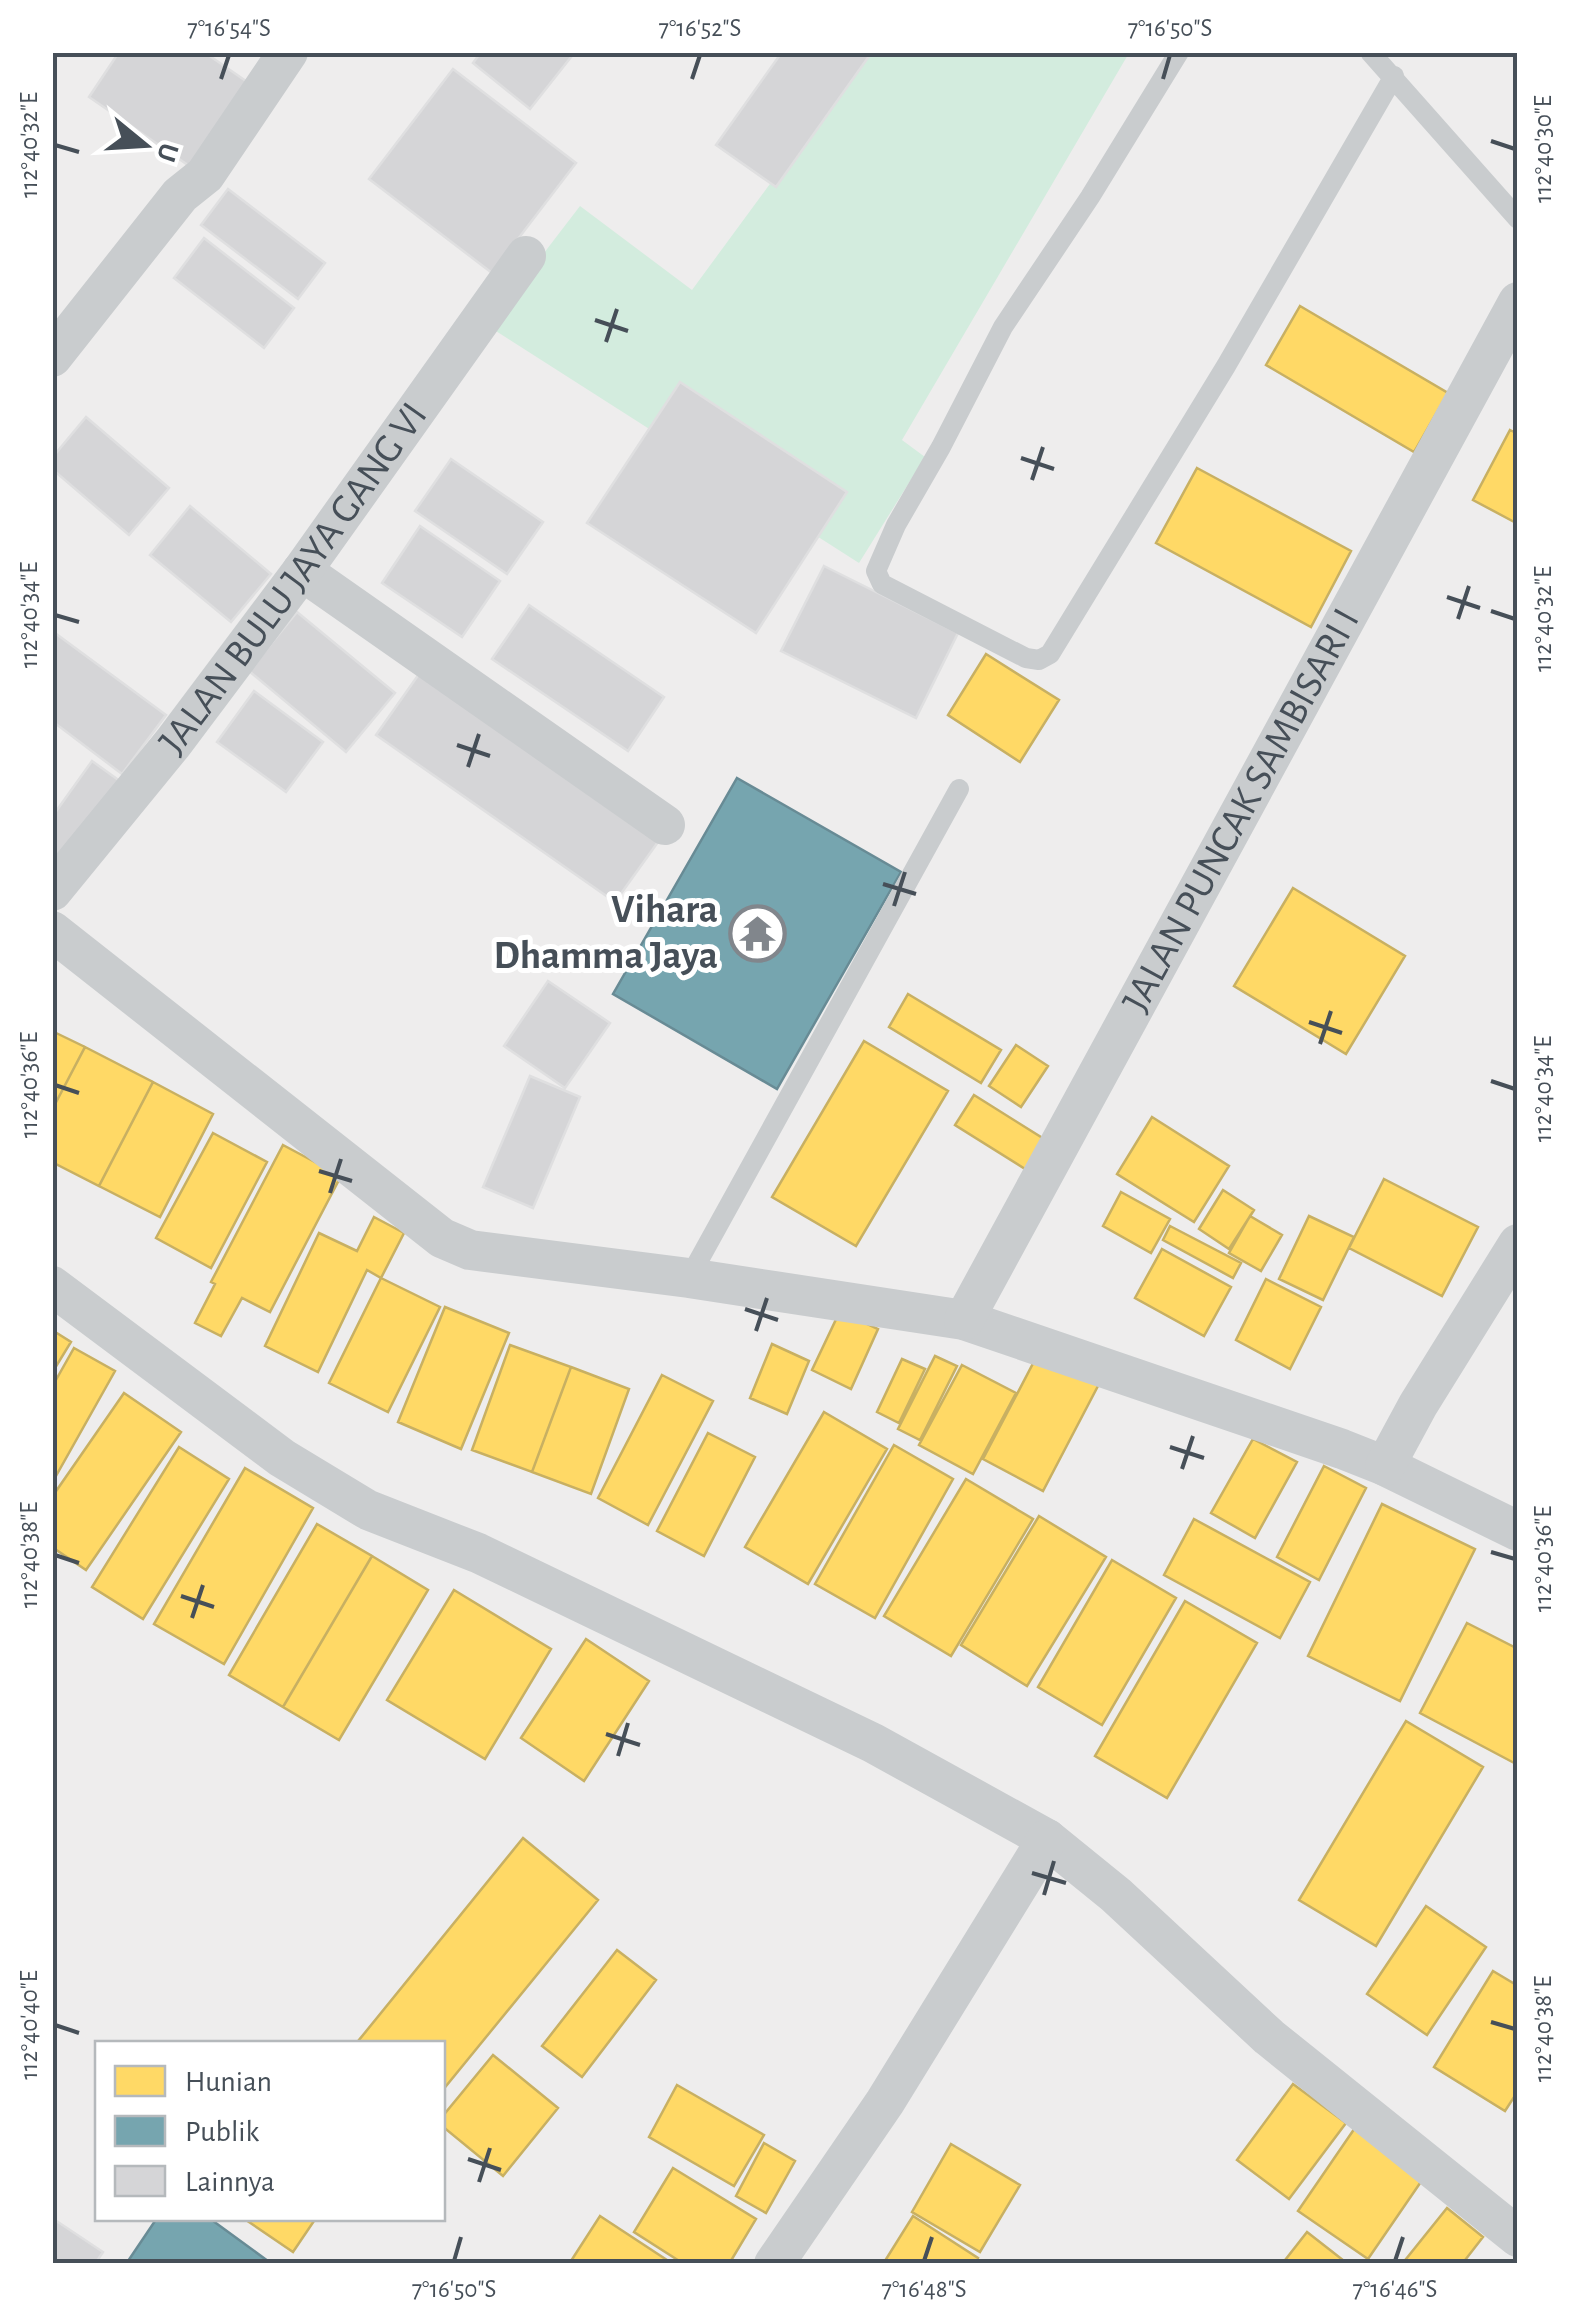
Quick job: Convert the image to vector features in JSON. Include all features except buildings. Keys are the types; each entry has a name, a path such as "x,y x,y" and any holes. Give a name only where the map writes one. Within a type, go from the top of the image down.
{"street":[{"path":"52,356 180,195 205,175 288,52"},
{"name":"JALAN BULU JAYA GANG VI","path":"52,891 172,744 302,570 526,256"},
{"name":"JALAN PUNCAK SAMBISARI I","path":"964,1320 1518,302"},
{"path":"302,570 665,825"},
{"path":"52,931 442,1238 486,1254 689,1278 964,1320 1385,1466 1518,1532"},
{"path":"1385,1466 1418,1405 1518,1244"},
{"path":"52,1286 282,1458 368,1510 478,1553 838,1726 1047,1839 1116,1896 1270,2037 1518,2238"},
{"path":"774,2264 886,2102 1047,1839"}],"lane":[{"path":"1179,52 1090,197 1003,327 879,559 876,571 882,584 1026,658 1040,660 1050,654 1226,366 1394,76"},
{"path":"1370,52 1518,218"},
{"path":"689,1278 959,789"}],"green space":[{"path":"866,53 1129,53 902,440 925,457 859,563 488,326 580,206 692,290"}],"place":[{"name":"Vihara Dhamma Jaya","path":"757,933"}]}
